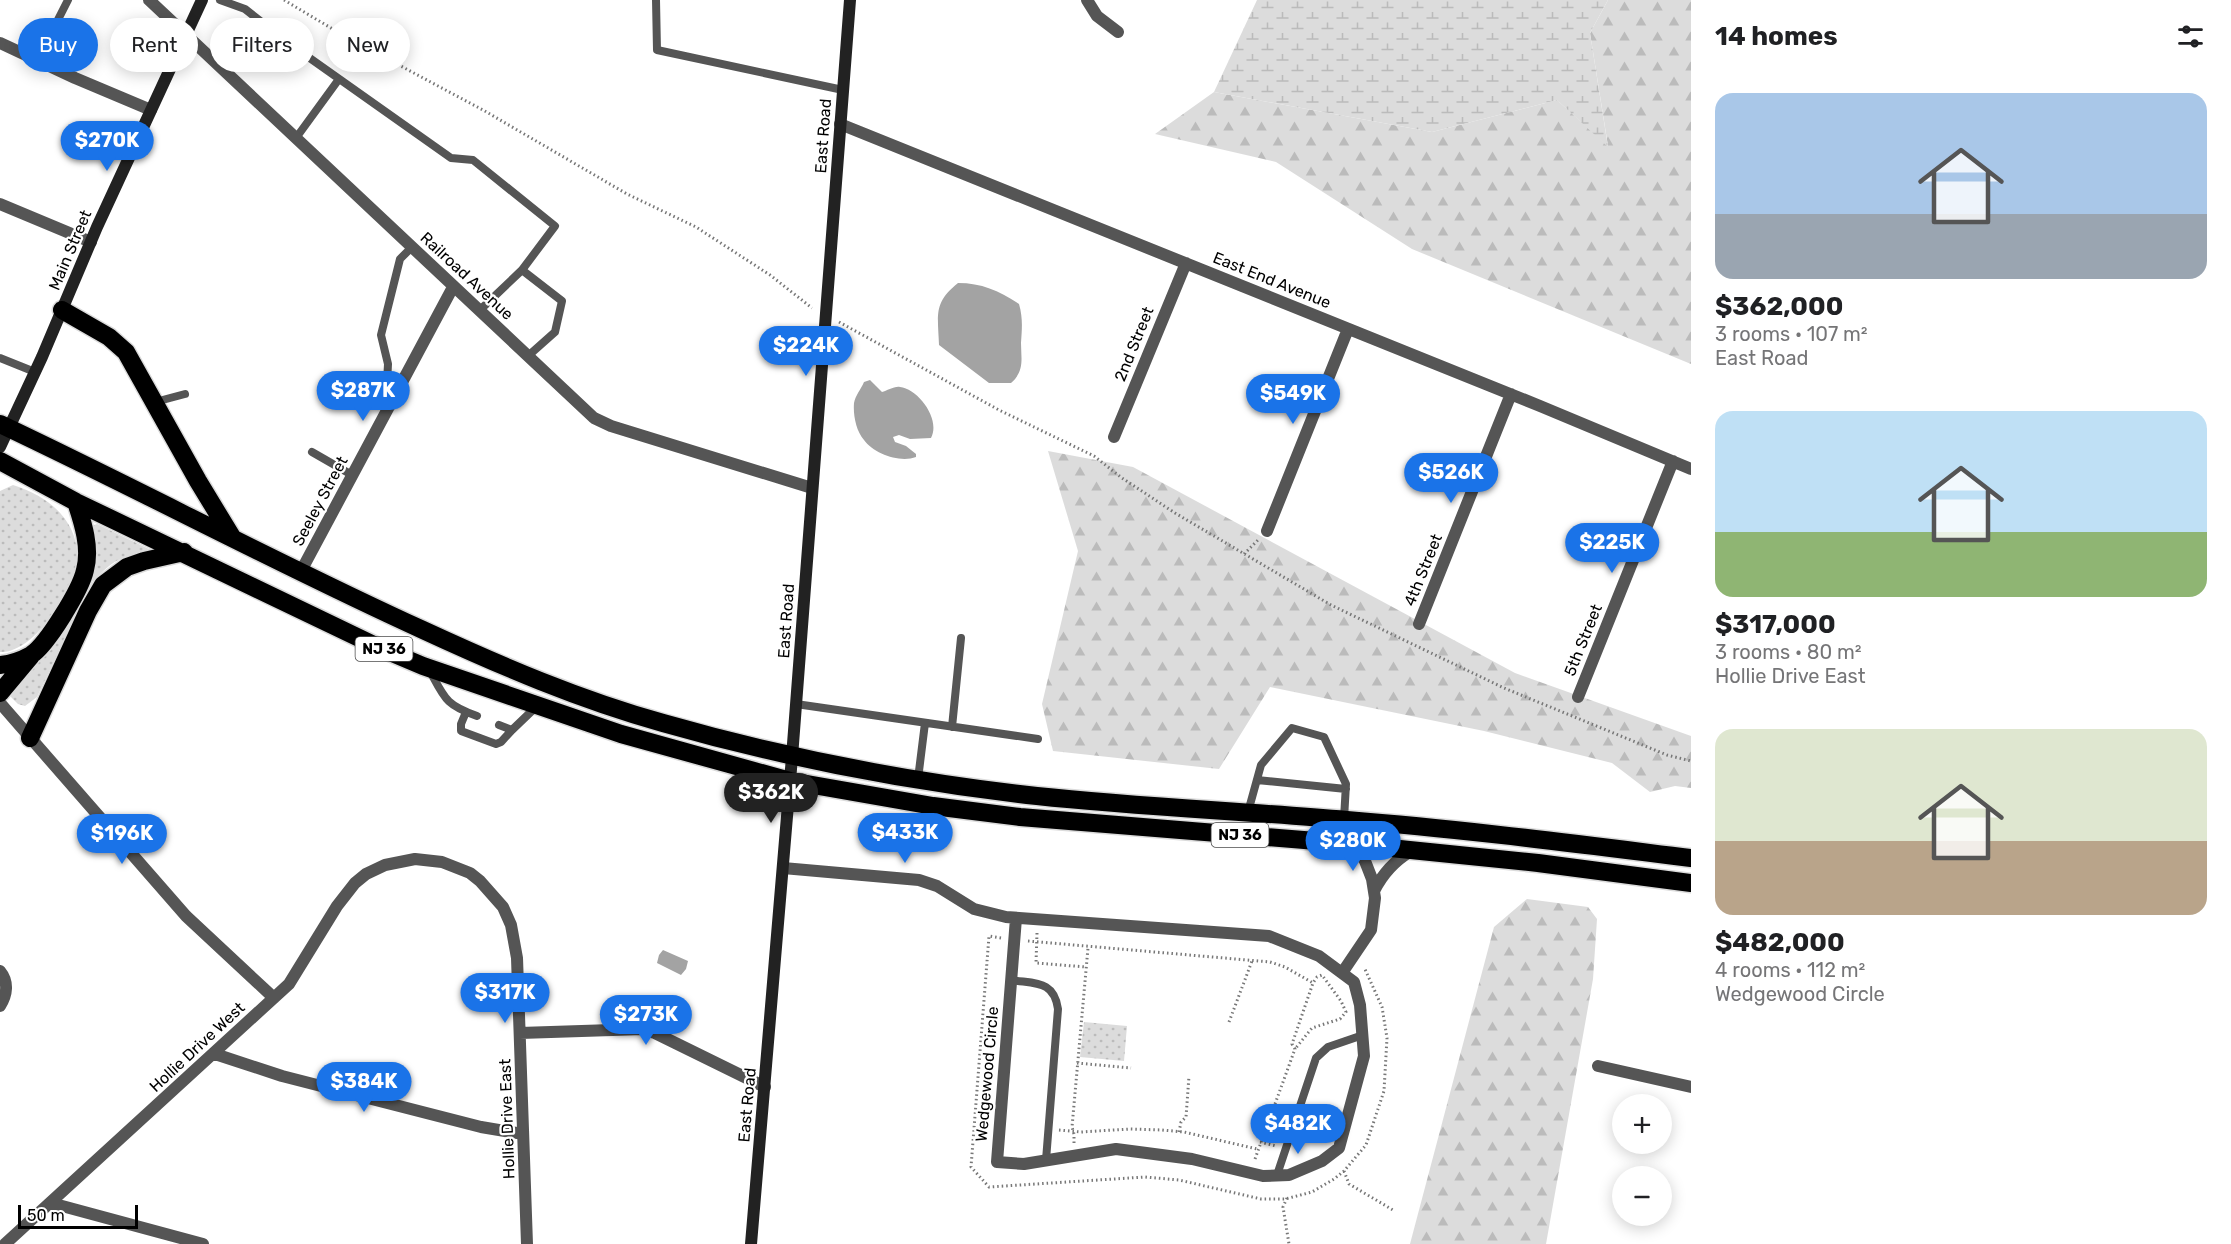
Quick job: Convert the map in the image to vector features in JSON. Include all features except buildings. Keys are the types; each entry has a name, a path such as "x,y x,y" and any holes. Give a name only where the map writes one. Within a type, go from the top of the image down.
{"highway":[{"path":"62,310 109,337 126,352 232,537"},
{"name":"NJ 36","path":"4,426 232,537 300,573 459,647 578,697 660,723 792,757 918,779 1042,796 1344,819 1691,858"},
{"name":"NJ 36","path":"0,461 76,502 378,647 537,706 632,737 790,781 933,806 1020,817 1355,845 1538,863 1691,883"},
{"path":"0,693 59,620 79,587 86,569 87,550 76,502"},
{"path":"30,738 88,611 103,585 127,567 184,552"},
{"path":"0,665 32,654"}],"street":[{"name":"Railroad Avenue","path":"149,0 169,18"},
{"name":"Main Street","path":"194,18 202,0"},
{"name":"East Road","path":"751,1244 792,757 850,0"},
{"path":"1087,0 1097,16 1118,32"},
{"path":"0,43 18,51"},
{"name":"Railroad Avenue","path":"198,45 594,418 611,426 812,488"},
{"path":"65,72 151,110"},
{"name":"Main Street","path":"0,447 4,426 35,372 91,242 169,72"},
{"name":"East End Avenue","path":"840,124 1691,469"},
{"path":"0,204 91,242"},
{"name":"2nd Street","path":"1114,437 1186,263"},
{"name":"Seeley Street","path":"300,573 453,286"},
{"path":"1267,531 1348,329"},
{"name":"4th Street","path":"1419,624 1510,394"},
{"name":"5th Street","path":"1578,698 1673,461"},
{"path":"0,704 186,916 274,998"},
{"path":"1342,973 1371,930 1374,891 1372,879 1355,845"},
{"path":"1374,891 1385,872 1411,851"},
{"name":"Hollie Drive East","path":"392,863 415,859 442,862 458,867 480,881 497,898 511,925 515,942 520,1033 527,1244"},
{"name":"Hollie Drive West","path":"6,1244 289,984 349,890 366,874 392,863"},
{"name":"Wedgewood Circle","path":"783,868 919,880 937,886 974,909 1016,918 1269,936 1319,956 1354,982 1360,1005 1364,1056 1339,1148 1322,1161 1289,1175 1263,1176 1192,1159 1130,1149 1116,1149 1024,1164 997,1162 1016,918"},
{"path":"0,971 6,985 5,997 0,1006"},
{"path":"520,1033 643,1029 765,1087"},
{"path":"215,1054 282,1076 481,1127 523,1134"},
{"path":"1598,1066 1691,1088"},
{"path":"51,1203 202,1244"}],"lane":[{"path":"59,18 68,0"},
{"path":"220,0 245,9 451,158 473,160 555,226 522,270 480,310"},
{"path":"656,0 657,50 843,90"},
{"path":"296,138 339,79"},
{"path":"397,392 387,383 388,364 381,335 400,259 412,247"},
{"path":"522,270 562,302 555,332 528,356"},
{"path":"0,358 35,372"},
{"path":"155,402 185,393"},
{"path":"312,452 352,475"},
{"path":"951,726 961,638"},
{"path":"428,667 443,697 453,706 477,716"},
{"path":"796,704 1038,739"},
{"path":"466,712 461,730 496,744 501,742 537,706"},
{"path":"918,779 925,723"},
{"path":"499,725 512,730"},
{"path":"1248,812 1261,765 1292,728 1324,737 1346,784 1344,819"},
{"path":"1257,780 1346,789"},
{"path":"1011,980 1040,984 1050,988 1056,998 1058,1009 1046,1160"},
{"path":"1277,1175 1316,1058 1328,1047 1363,1035"}],"path":[{"path":"284,0 341,34 483,110 627,194 696,227 770,274 802,301 816,309"},
{"path":"839,321 999,410 1094,456 1134,487 1331,605 1465,670 1536,701 1667,754 1691,761"},
{"path":"1244,554 1267,531"},
{"path":"1037,928 1036,963 1086,967"},
{"path":"1006,938 989,936 971,1167 989,1186 1145,1177 1179,1180 1261,1199 1287,1198 1312,1192 1344,1171 1366,1145 1384,1091 1386,1038 1382,1008 1365,967"},
{"path":"1023,940 1088,948 1270,962 1285,967 1313,984"},
{"path":"1074,1155 1072,1127 1088,948"},
{"path":"1229,1022 1252,961"},
{"path":"1251,1173 1257,1149 1294,1049 1312,1028 1340,1019 1346,1012 1341,1000 1322,975 1317,977 1313,984 1292,1044 1294,1049"},
{"path":"1077,1063 1131,1068"},
{"path":"1179,1132 1181,1122 1186,1117 1189,1076"},
{"path":"1048,1130 1081,1132 1130,1129 1179,1132 1257,1149"},
{"path":"1260,1142 1285,1149"},
{"path":"1344,1171 1349,1184 1394,1210"},
{"path":"1287,1198 1283,1207 1289,1244"}],"green space":[{"path":"1257,0 1608,0 1590,33 1608,147 1557,100 1432,132 1214,92"},
{"path":"1608,0 1691,0 1691,364 1412,249 1276,162 1155,134 1214,92 1432,132 1557,100 1608,146 1590,33"},
{"path":"1048,451 1133,467 1515,673 1691,736 1691,788 1675,786 1650,792 1612,763 1484,731 1270,687 1219,769 1053,751 1042,704 1078,551"},
{"path":"13,485 46,500 68,524 75,538 76,571 64,601 35,635 15,649 0,652 0,491"},
{"path":"97,524 151,550 113,563 94,581 90,580 95,548 93,528"},
{"path":"74,609 78,611 37,697 25,706 18,704 11,697 11,689"},
{"path":"1527,899 1588,907 1597,919 1593,979 1546,1244 1410,1244 1494,927"},
{"path":"1084,1022 1127,1026 1124,1061 1080,1057"}],"shaded area":[{"path":"958,283 975,284 990,289 1019,304 1022,323 1021,364 1018,374 1011,383 989,383 939,345 938,317 941,303"},
{"path":"870,380 882,392 898,387 907,389 926,406 933,422 931,438 910,439 899,435 893,437 895,442 906,446 916,454 916,457 903,459 888,456 868,445 861,436 856,423 854,403 864,382"},
{"path":"663,950 688,961 681,975 657,963"}]}
